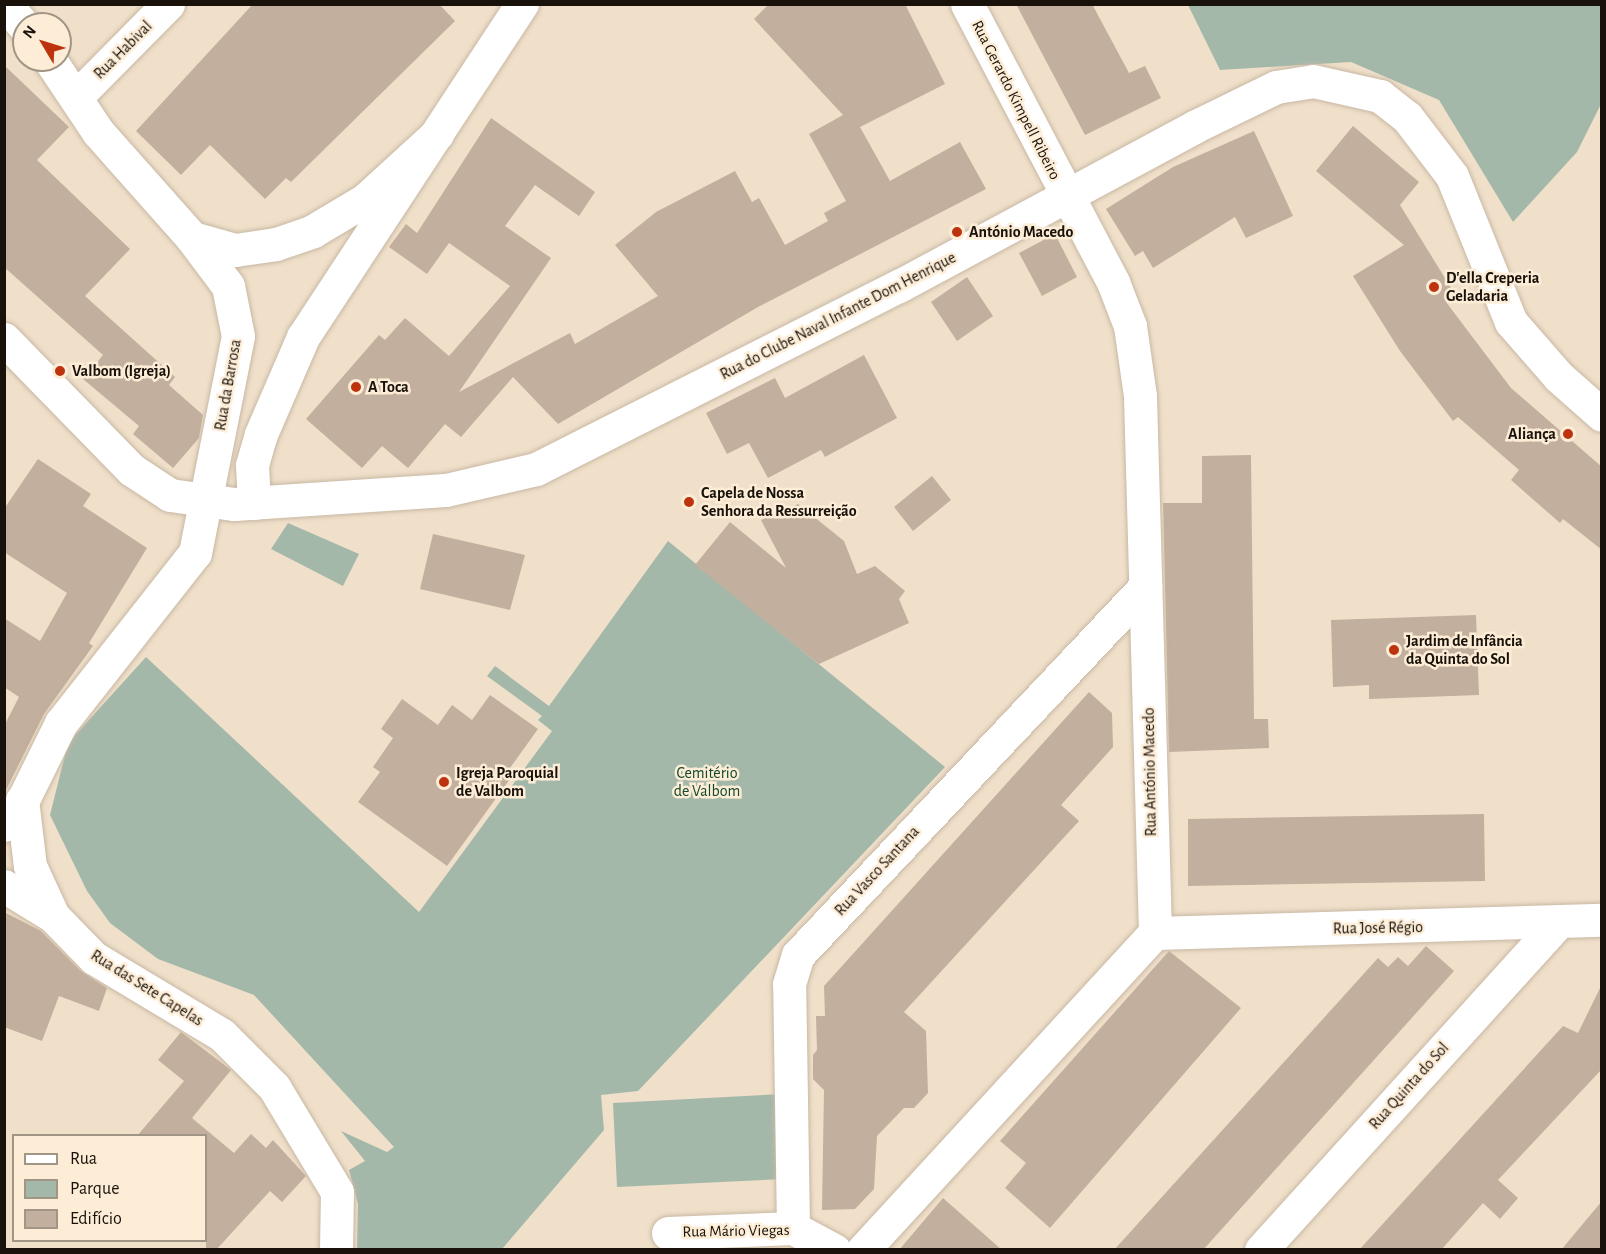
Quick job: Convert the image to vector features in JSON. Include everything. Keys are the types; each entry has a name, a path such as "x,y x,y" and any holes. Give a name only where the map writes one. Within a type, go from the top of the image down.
{"street":[{"name":"Rua Habival","path":"78,95 168,4"},
{"path":"254,503 252,465 283,377 303,337 522,4"},
{"name":"Rua Gerardo Kimpell Ribeiro","path":"967,4 1065,196"},
{"name":"Rua da Barrosa","path":"60,72 133,176 192,238 228,286 238,336 205,503"},
{"name":"Rua do Clube Naval Infante Dom Henrique","path":"4,339 132,470 170,495 205,503 254,503 446,490 536,469 1276,87 1313,81 1380,96 1407,117 1452,176 1511,322 1559,377 1602,415"},
{"path":"192,238 235,250 313,231 366,200 437,134"},
{"name":"Rua António Macedo","path":"1065,196 1113,282 1130,326 1140,396 1155,933"},
{"name":"Rua das Sete Capelas","path":"205,503 195,553 62,723 13,812 30,866 53,916 94,958 222,1035 274,1087 337,1192 336,1250"},
{"name":"Rua Vasco Santana","path":"793,1228 789,984 798,955 1145,587"},
{"path":"4,886 53,916"},
{"name":"Rua José Régio","path":"1155,933 1602,920"},
{"name":"Rua Quinta do Sol","path":"1261,1250 1557,922"},
{"path":"863,1250 1155,933"},
{"name":"Rua Mário Viegas","path":"668,1233 793,1228 834,1250"}],"green space":[{"path":"1188,5 1601,5 1601,104 1577,152 1513,222 1439,100 1351,62 1220,70"},
{"path":"288,523 359,554 343,586 271,549"},
{"name":"Cemitério de Valbom","path":"668,541 945,767 638,1091 601,1095 604,1130 502,1249 357,1249 358,1204 349,1170 365,1161 341,1131 387,1152 394,1147 254,995 158,959 110,923 87,891 50,815 68,743 146,657 419,912 552,731 538,720 542,716 487,676 495,666 549,706"},
{"path":"782,1094 785,1179 617,1187 613,1103"}],"building":[{"path":"253,4 439,4 455,21 291,182 286,178 265,199 210,145 181,175 136,131"},
{"path":"769,4 905,4 945,84 860,127 890,181 960,142 986,189 758,307 558,424 513,377 461,437 445,424 408,468 382,446 362,468 306,419 379,335 385,340 405,318 449,356 510,286 449,243 427,274 389,247 406,224 417,233 491,118 595,192 579,216 535,185 505,226 551,258 459,392 570,333 575,344 658,296 615,245 656,212 735,171 752,202 759,198 785,245 828,221 824,213 846,201 809,134 843,115 754,19"},
{"path":"1016,4 1092,4 1129,73 1145,66 1161,98 1085,135"},
{"path":"4,65 69,127 37,160 130,249 85,296 175,377 169,385 203,415 199,438 173,468 133,434 139,426 83,379 103,355 4,267"},
{"path":"1353,126 1419,182 1400,205 1456,296 1446,302 1511,388 1602,467 1602,550 1563,519 1560,523 1511,480 1519,470 1458,417 1453,421 1400,351 1353,276 1404,245 1316,171"},
{"path":"1254,131 1293,216 1246,238 1235,217 1153,268 1143,251 1135,256 1106,209 1173,167"},
{"path":"1055,234 1077,277 1042,296 1019,253"},
{"path":"967,277 993,316 957,341 931,302"},
{"path":"864,355 897,418 825,457 821,450 768,478 749,443 727,454 706,413 775,378 785,398"},
{"path":"1251,455 1254,719 1268,719 1269,748 1169,752 1163,503 1202,503 1202,456"},
{"path":"38,459 91,494 83,506 147,548 89,643 93,646 44,714 4,794 4,726 19,697 4,687 4,618 40,641 67,593 4,552 4,509"},
{"path":"932,476 951,500 913,531 894,507"},
{"path":"798,504 844,541 857,574 875,566 905,591 899,599 909,623 819,664 695,565 730,522 786,568 761,520"},
{"path":"433,534 525,555 510,610 420,589"},
{"path":"1476,615 1479,695 1369,699 1369,685 1333,687 1331,620"},
{"path":"1089,692 1112,713 1113,747 1061,805 1079,821 904,1012 926,1031 928,1093 914,1108 904,1108 877,1136 874,1189 855,1209 822,1210 824,1090 813,1079 813,1055 817,1050 816,1016 825,1016 824,986"},
{"name":"Igreja Paroquial de Valbom","path":"490,695 538,729 505,775 510,779 447,866 358,802 380,772 373,767 393,738 381,729 402,699 438,725 452,705 472,720"},
{"path":"1484,814 1485,881 1188,886 1188,819"},
{"path":"4,912 41,931 81,971 107,988 99,1011 59,996 42,1041 4,1027"},
{"path":"1426,946 1454,971 1203,1250 1114,1250 1378,958 1388,967 1398,957 1408,966"},
{"path":"1169,951 1241,1008 1050,1228 1005,1188 1026,1163 1000,1141"},
{"path":"1602,984 1602,1069 1498,1180 1518,1198 1500,1219 1483,1203 1441,1250 1359,1250 1563,1026 1578,1033"},
{"path":"181,1032 231,1070 192,1118 234,1153 251,1134 266,1148 273,1140 306,1176 282,1202 270,1191 216,1250 206,1250 207,1134 139,1134 184,1081 158,1060"},
{"path":"943,1198 1002,1250 899,1250"},
{"path":"1602,1201 1602,1250 1561,1250"}],"place":[{"name":"António Macedo","path":"957,232"},
{"name":"D'ella Creperia Geladaria","path":"1434,287"},
{"name":"Valbom (Igreja)","path":"60,371"},
{"name":"A Toca","path":"356,387"},
{"name":"Aliança","path":"1568,434"},
{"name":"Capela de Nossa Senhora da Ressurreição","path":"689,502"},
{"name":"Jardim de Infância da Quinta do Sol","path":"1394,650"},
{"name":"Igreja Paroquial de Valbom","path":"444,782"}]}
